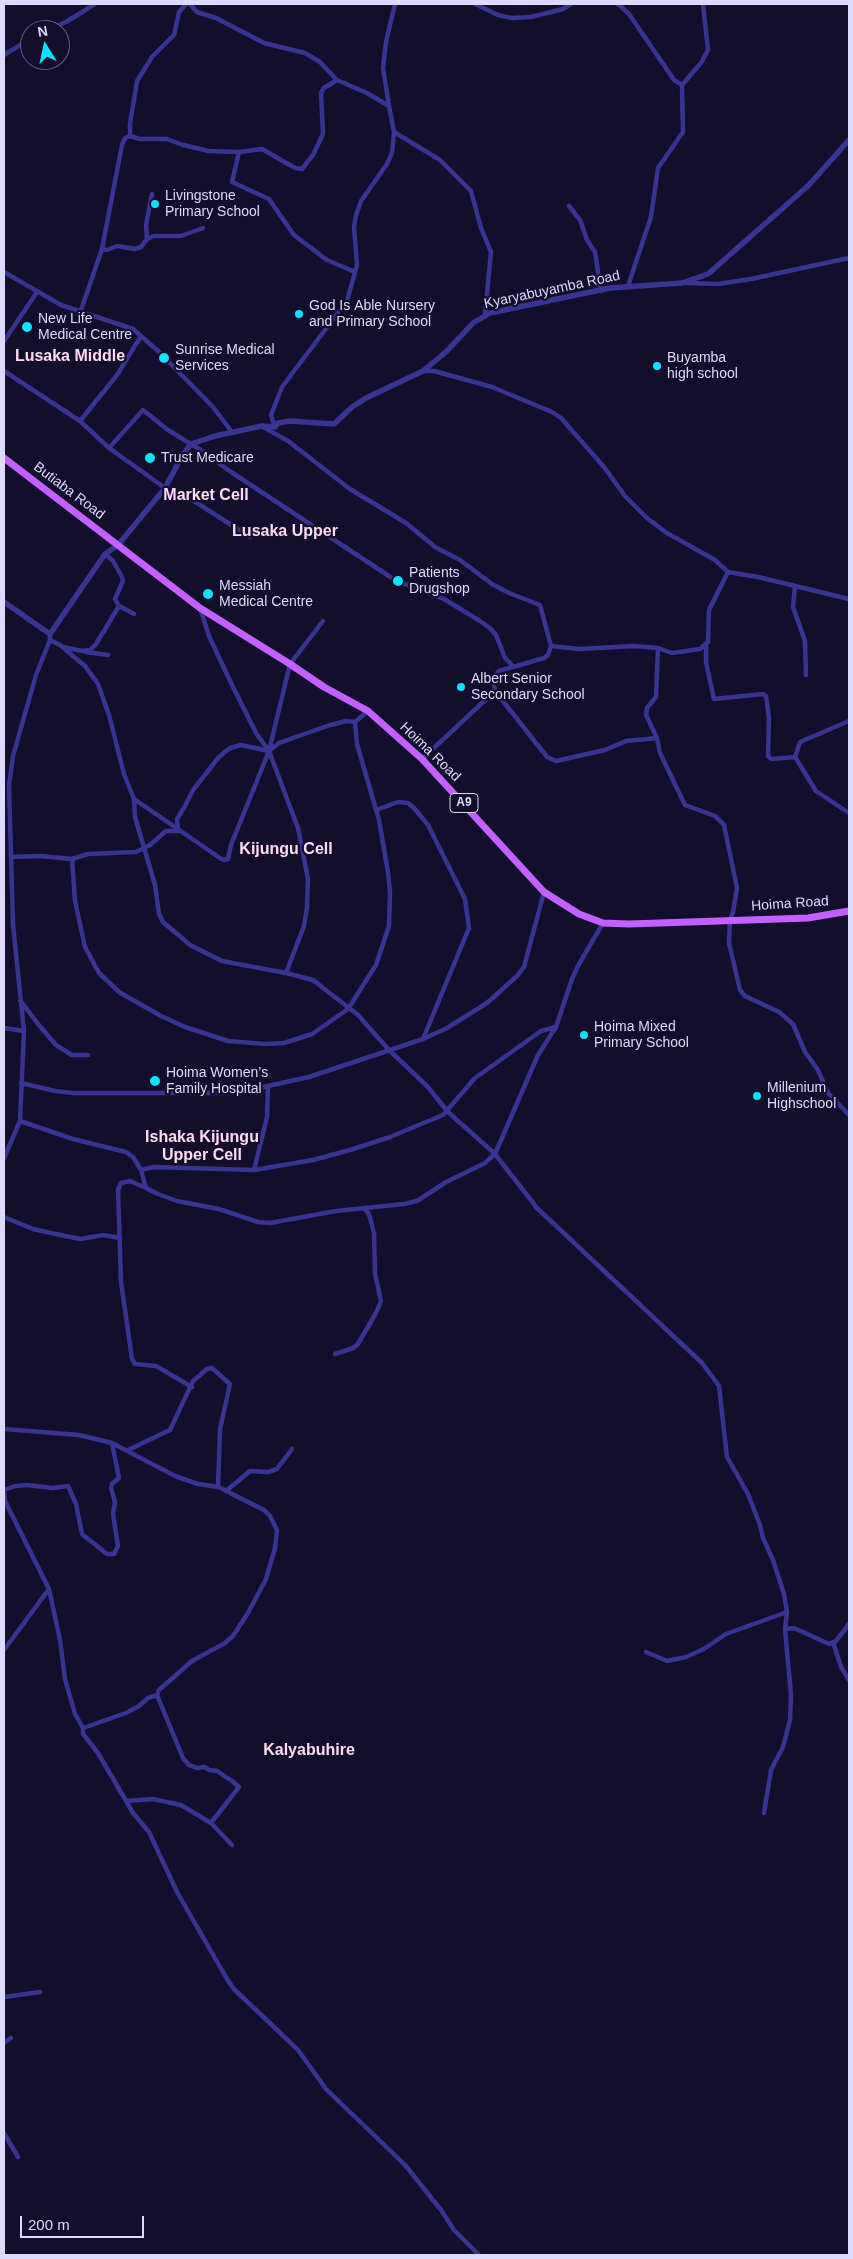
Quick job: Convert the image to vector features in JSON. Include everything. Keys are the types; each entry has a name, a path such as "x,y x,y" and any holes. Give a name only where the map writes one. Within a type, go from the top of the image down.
{"main road":[{"name":"Butiaba Road","path":"4,458 118,545"},
{"name":"Hoima Road","path":"118,545 200,608 324,687 368,711 422,759 544,892 579,914 603,923 808,918 849,911"}],"street":[{"path":"69,20 95,4"},
{"path":"130,136 130,124 139,76 152,57 174,35 179,12 186,4"},
{"path":"190,4 197,12 216,18 264,43 305,53 320,62 337,80 367,92 389,106"},
{"path":"196,4 197,12"},
{"path":"275,427 271,415 282,388 344,306 357,264 354,227 356,215 367,192 388,164 392,153 394,132 384,80 384,61 395,4"},
{"path":"475,4 498,15 512,18 531,17 563,9 572,4"},
{"path":"618,4 629,14 674,80 682,85"},
{"path":"628,286 651,217 658,168 683,132 682,85 701,63 708,50 704,4"},
{"path":"4,55 20,45"},
{"path":"80,313 102,250 122,145 125,138 130,136 140,139 166,138 182,145 209,151 239,152 262,149 295,168 302,169 313,155 323,134 321,93 324,88 337,80"},
{"path":"394,132 440,160 471,191 481,228 491,252 485,315"},
{"name":"Kyaryabuyamba Road","path":"191,444 232,432 262,426 275,427 278,423 298,420 334,424 359,402 423,370 447,351 473,323 485,315 628,286 682,283 708,274 809,185 849,140"},
{"path":"239,152 232,182 269,199 287,226 300,239 327,260 355,272"},
{"path":"147,239 146,224 152,194"},
{"path":"569,206 580,220 587,240 595,252 601,291"},
{"path":"102,250 117,246 135,249 141,247 147,239 154,236 181,236 202,228"},
{"path":"682,283 718,284 849,258"},
{"path":"4,272 37,292 80,313 123,324 133,329 213,407 232,432"},
{"path":"4,341 37,292"},
{"path":"80,421 118,375 141,336"},
{"path":"423,370 434,371 492,387 552,412 561,418 604,467 625,496 647,518 667,533 715,560 728,572 849,599"},
{"path":"4,371 80,421 109,448 165,488 186,496 250,537"},
{"path":"109,448 143,410 168,430 396,580 444,599 480,621 496,635 505,658 514,667"},
{"path":"262,426 288,442 350,489 406,523 435,547 460,560 492,584 540,605 551,646 548,655 496,674 493,677 495,691 533,741 552,760 605,750 626,741 657,738"},
{"path":"4,1158 20,1121 24,1031 13,925 9,785 13,756 36,675 50,637 105,554 118,545 165,488 182,456 191,444"},
{"path":"105,554 114,561 123,581 114,599 119,606 134,614"},
{"path":"728,572 709,610 706,662 714,699 763,694 766,696 768,756 771,759 795,757"},
{"path":"795,586 793,607 805,641 806,675"},
{"path":"4,602 41,629 85,666 98,684 109,715 124,774 134,799 135,817 155,885 159,914 163,922 201,952 222,961 313,980 330,992 363,1020 389,1050 427,1086 448,1112 480,1138 495,1154 537,1208 702,1363 720,1386 727,1457 748,1494 760,1526 762,1538 773,1560 784,1594 787,1612 785,1629 791,1695 790,1720 783,1747 771,1770 764,1813"},
{"path":"82,651 90,650 96,644 119,606"},
{"path":"200,608 209,636 256,733 269,751 282,788 293,810 308,879 308,893 304,926 286,973"},
{"path":"134,799 220,858 228,859 231,845 269,751 290,664 323,621"},
{"path":"551,646 579,649 611,646 658,648 672,653 689,652 706,646"},
{"path":"62,647 108,655"},
{"path":"658,648 656,697 646,712 647,719 657,738 660,753 685,805 715,816 724,825 737,888 730,920 729,942 742,993 779,1012 789,1020 797,1031 808,1056 818,1070 828,1093 849,1115"},
{"path":"422,759 495,691"},
{"path":"269,751 278,743 327,726 346,721 355,722 368,711"},
{"path":"795,757 800,742 849,721"},
{"path":"72,860 80,925 91,961 99,973 119,992 161,1016 205,1035 228,1041 265,1044 284,1043 312,1034 348,1009 376,965 389,926 390,892 388,872 376,810 357,744 355,722"},
{"path":"178,831 177,819 193,790 223,754 230,748 241,745 269,751"},
{"path":"795,757 816,791 849,812"},
{"path":"376,810 398,802 408,803 414,808 428,825 465,899 469,928 423,1039"},
{"path":"4,822 10,822"},
{"path":"11,857 40,856 72,860 88,854 136,852 145,848 166,831 178,831"},
{"path":"21,1083 73,1093 223,1093 309,1077 423,1039 447,1028 487,1003 517,976 524,967 544,892"},
{"path":"192,1386 156,1366 133,1362 123,1300 119,1186 121,1183 130,1181 169,1199 219,1209 264,1223 336,1211 404,1204 421,1199 446,1182 488,1162 495,1154 538,1055 556,1027 572,979 603,923"},
{"path":"20,999 56,1045 72,1055 88,1056"},
{"path":"140,1170 154,1167 254,1170 313,1160 350,1150 422,1125 448,1112 475,1078 541,1031 556,1027"},
{"path":"4,1028 24,1031"},
{"path":"254,1170 266,1117 268,1086"},
{"path":"20,1121 73,1139 126,1152 133,1158 140,1170 146,1188"},
{"path":"368,1214 376,1208"},
{"path":"335,1354 353,1348 358,1344 381,1301 376,1274 374,1233 365,1209"},
{"path":"4,1217 33,1229 64,1236 81,1239 102,1235 120,1238"},
{"path":"128,1450 170,1430 193,1381 210,1368 230,1384 220,1429 218,1486"},
{"path":"4,1428 78,1435 112,1443 174,1476 198,1484 218,1486 264,1510 274,1523 277,1537 266,1578 248,1614 233,1636 225,1643 192,1661 159,1690 157,1695 126,1713 83,1728"},
{"path":"112,1443 119,1478 112,1484 111,1488 115,1502 113,1514 118,1546 114,1554 104,1552 80,1532 76,1504 68,1486 53,1488 27,1485 15,1486 4,1490 5,1501 49,1589 60,1640 65,1679 75,1714 83,1728 83,1734 98,1753 126,1801 149,1832 177,1892 234,1989 298,2050 326,2089 405,2165 441,2210 454,2230 479,2255"},
{"path":"226,1491 250,1471 268,1472 277,1469 292,1448"},
{"path":"4,1650 49,1589"},
{"path":"646,1652 667,1660 686,1657 704,1649 726,1634 787,1612"},
{"path":"785,1629 798,1630 827,1644 833,1642 849,1624"},
{"path":"833,1642 841,1667 849,1680"},
{"path":"157,1695 183,1758 197,1768 205,1767 208,1770 217,1771 232,1780 239,1787 211,1823"},
{"path":"126,1801 147,1799 167,1801 188,1808 211,1823 232,1845"},
{"path":"4,1997 40,1992"},
{"path":"4,2043 11,2038"},
{"path":"4,2133 18,2157"}],"place":[{"name":"Livingstone Primary School","path":"155,204"},
{"name":"God Is Able Nursery and Primary School","path":"299,314"},
{"name":"New Life Medical Centre","path":"27,327"},
{"name":"Sunrise Medical Services","path":"164,358"},
{"name":"Buyamba high school","path":"657,366"},
{"name":"Trust Medicare","path":"150,458"},
{"name":"Patients Drugshop","path":"398,581"},
{"name":"Messiah Medical Centre","path":"208,594"},
{"name":"Albert Senior Secondary School","path":"461,687"},
{"name":"Hoima Mixed Primary School","path":"584,1035"},
{"name":"Hoima Women’s Family Hospital","path":"155,1081"},
{"name":"Millenium Highschool","path":"757,1096"}],"district":[{"name":"Lusaka Middle","path":"70,357"},
{"name":"Market Cell","path":"206,496"},
{"name":"Lusaka Upper","path":"285,532"},
{"name":"Kijungu Cell","path":"286,850"},
{"name":"Ishaka Kijungu Upper Cell","path":"202,1147"},
{"name":"Kalyabuhire","path":"309,1751"}]}
